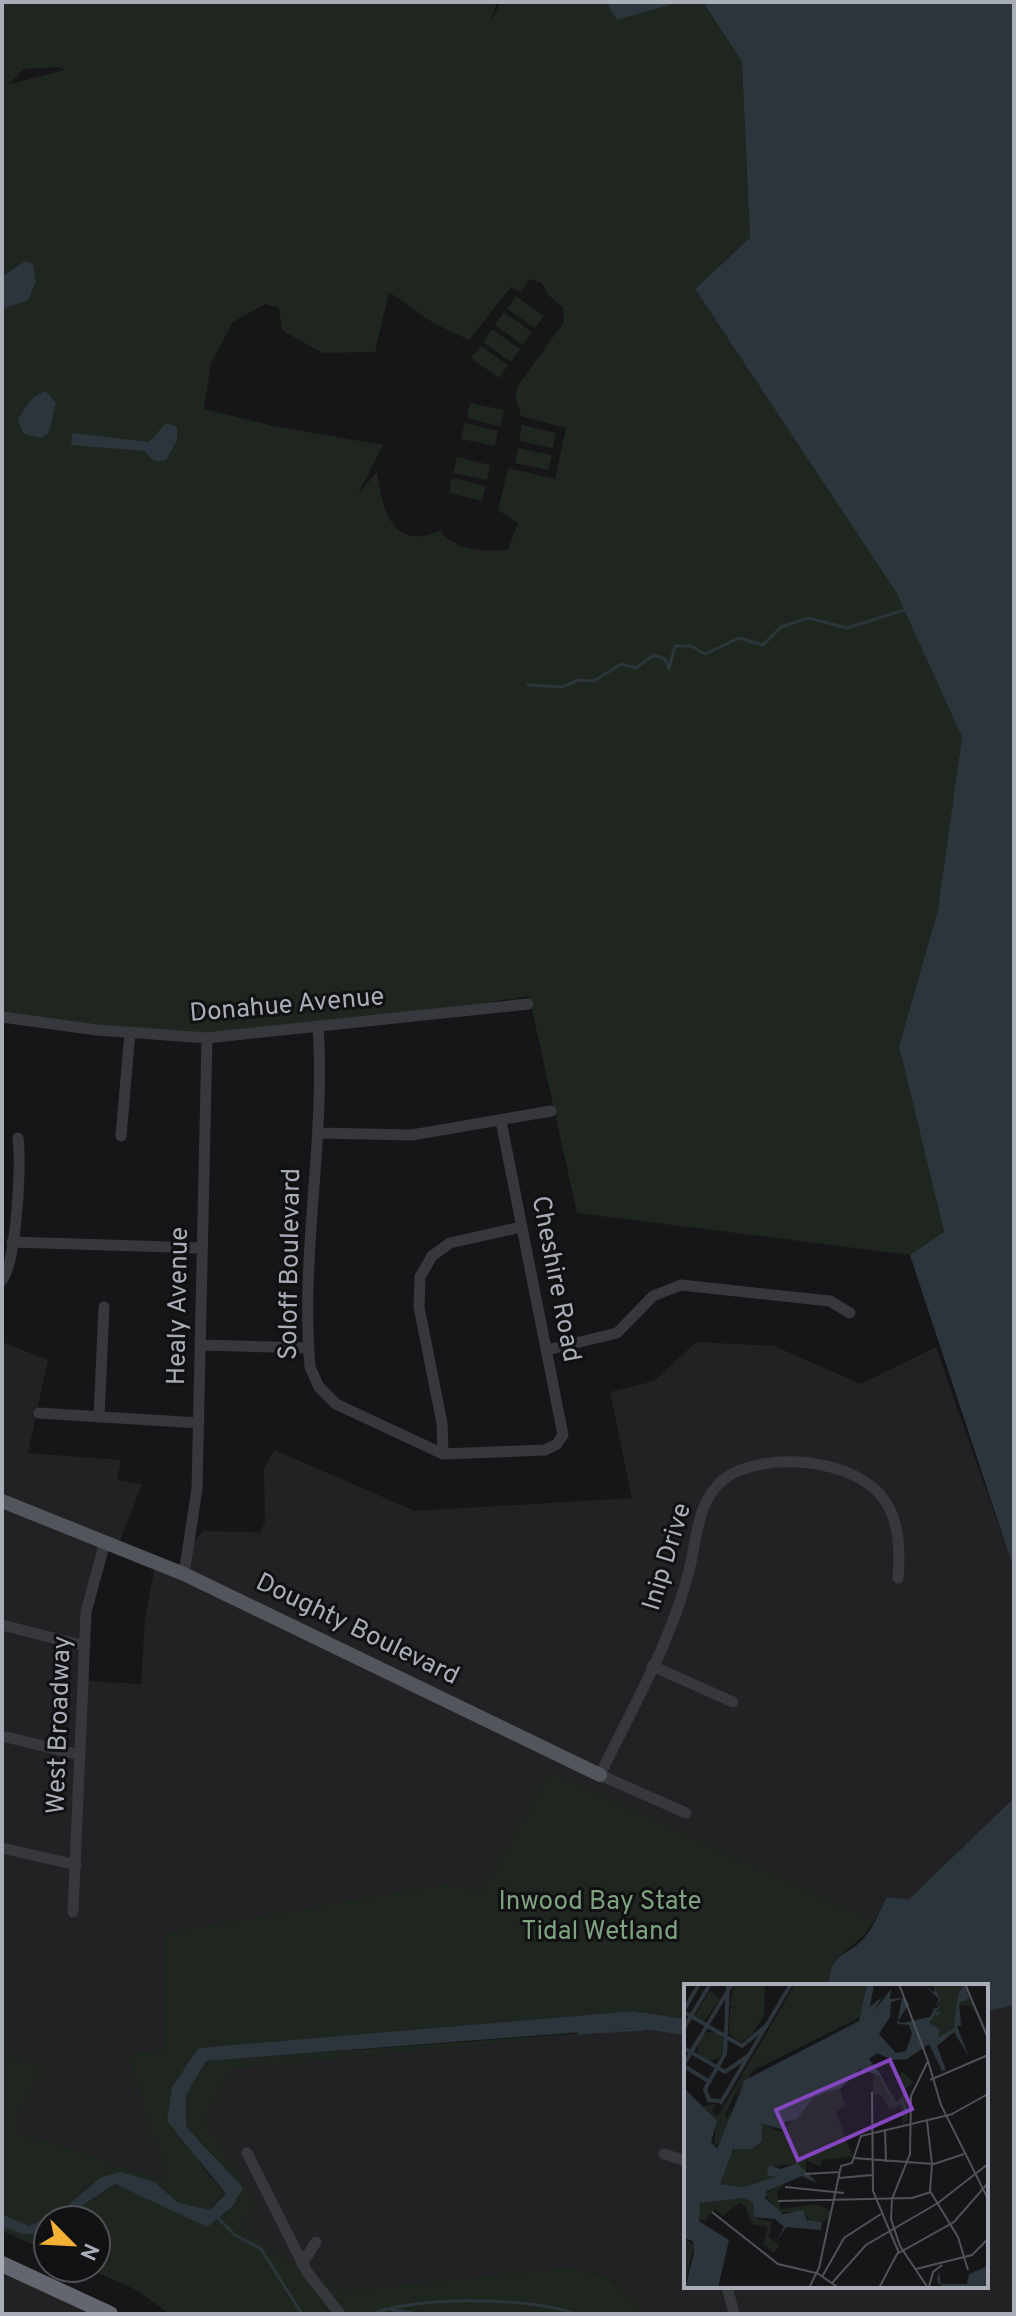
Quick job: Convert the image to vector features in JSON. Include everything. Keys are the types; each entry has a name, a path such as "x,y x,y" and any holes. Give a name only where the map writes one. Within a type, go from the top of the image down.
{"highway":[{"path":"2,2264 110,2314"}],"main road":[{"name":"Doughty Boulevard","path":"2,1501 184,1574 600,1775"}],"street":[{"name":"Donahue Avenue","path":"2,1017 207,1038 528,1004"},
{"name":"Soloff Boulevard","path":"318,1026 322,1080 311,1195 308,1348 312,1375 329,1399 443,1454 545,1450 557,1444"},
{"path":"121,1136 130,1032"},
{"name":"Healy Avenue","path":"184,1574 197,1489 207,1038"},
{"path":"318,1133 412,1135 551,1111"},
{"name":"Cheshire Road","path":"501,1121 562,1429 557,1444"},
{"path":"2,1280 7,1273 21,1165 18,1138"},
{"path":"443,1454 442,1423 419,1307 420,1277 432,1256 450,1243 521,1227"},
{"path":"12,1242 202,1248"},
{"path":"547,1350 617,1333 653,1296 681,1285 830,1301 850,1313"},
{"path":"99,1417 104,1307"},
{"path":"200,1345 308,1348"},
{"path":"39,1413 199,1423"},
{"name":"Inip Drive","path":"600,1775 682,1596 699,1520 709,1496 721,1482 754,1463 774,1461 845,1472 872,1487 887,1503 895,1525 898,1578"},
{"name":"West Broadway","path":"73,1912 88,1603 105,1542"},
{"path":"2,1625 85,1646"},
{"path":"652,1666 733,1702"},
{"path":"2,1736 80,1755"},
{"name":"Doughty Boulevard","path":"600,1775 686,1813"},
{"path":"2,1848 76,1865"},
{"path":"247,2153 302,2264 340,2314"},
{"path":"664,2154 684,2160"},
{"path":"302,2264 316,2242"},
{"path":"728,2288 734,2314"}],"shaded area":[{"path":"606,2 681,2 617,20"},
{"path":"703,2 1014,2 1014,1570 910,1255 944,1232 899,1046 938,909 962,737 896,592 695,289 750,238 742,62"},
{"path":"25,261 33,264 36,281 28,300 2,309 2,277"},
{"path":"46,391 56,403 49,433 41,438 24,434 18,421 32,399"},
{"path":"166,423 177,427 177,440 166,460 162,461 154,460 145,451 71,445 72,433 149,442"},
{"path":"2,1342 48,1360 28,1453 121,1460 117,1480 142,1484 118,1546 109,1543 92,1606 86,1681 141,1684 145,1618 156,1561 181,1571 187,1550 203,1531 260,1532 265,1522 264,1469 274,1450 415,1511 632,1498 610,1392 654,1381 696,1342 774,1346 861,1384 936,1347 1014,1570 1014,1798 909,1899 887,1897 874,1921 550,1772 482,1892 442,1884 164,1933 163,2050 128,2054 168,2180 129,2170 46,2140 18,2135 18,2112 40,2073 39,2066 2,2053"},
{"path":"1014,1798 1014,2005 988,2012 988,1984 829,1984 836,1960 865,1937 887,1897 909,1899"},
{"path":"1014,2005 1014,2314 648,2314 609,2277 570,2267 346,2291 271,2250 239,2224 203,2119 232,2069 634,2028 684,2035 684,2288 988,2288 988,2012"},
{"path":"633,2011 684,2019 684,2035 634,2028 206,2061 186,2095 186,2126 243,2188 232,2207 207,2227 115,2184 84,2204 69,2204 101,2177 121,2172 155,2182 177,2202 210,2210 226,2194 167,2121 172,2087 198,2048"},
{"path":"2,2214 32,2225 32,2233 25,2234 2,2226"},
{"path":"2,2259 32,2275 32,2284 50,2284 107,2314 2,2314"}],"green space":[{"path":"2,2 497,2 489,25 501,2 606,2 617,19 681,2 703,2 742,62 750,239 695,289 896,592 962,737 938,909 899,1046 944,1232 910,1255 577,1213 529,996 366,1021 207,1038 2,1017","holes":["59,67 65,70 10,84 23,69","530,279 542,283 548,295 563,307 564,322 519,384 515,395 521,416 566,428 555,479 508,468 498,510 518,523 508,550 463,547 440,531 423,536 410,536 400,531 387,513 377,472 358,494 383,445 273,426 204,409 211,363 233,322 265,304 279,308 282,330 322,353 375,352 389,292 435,324 469,340 511,287 521,292"]},
{"path":"516,296 544,316 535,328 507,309"},
{"path":"504,312 532,332 523,345 495,325"},
{"path":"492,329 520,349 511,362 483,342"},
{"path":"481,346 508,365 499,378 471,358"},
{"path":"470,403 504,410 500,426 467,418"},
{"path":"465,423 498,431 495,446 461,439"},
{"path":"522,425 556,433 553,448 519,441"},
{"path":"518,448 552,455 548,470 515,463"},
{"path":"457,457 490,465 487,480 453,473"},
{"path":"452,478 486,486 482,501 449,493"},
{"name":"Inwood Bay State Tidal Wetland","path":"550,1772 874,1921 834,1964 829,1984 684,1984 684,2019 633,2011 198,2048 172,2087 199,2162 226,2195 210,2210 177,2202 155,2182 101,2177 69,2204 32,2204 32,2225 29,2226 2,2214 2,2053 39,2066 40,2073 18,2112 18,2135 46,2140 129,2170 168,2180 127,2054 163,2050 164,1933 442,1884 482,1892"},
{"path":"611,2031 232,2069 203,2119 256,2205 240,2224 271,2250 346,2291 570,2267 608,2277 648,2314 170,2314 136,2290 112,2279 112,2204 84,2204 115,2184 206,2226 232,2207 231,2173 186,2126 185,2095 206,2061"},
{"path":"2,2226 32,2233 32,2244 2,2231"}],"waterway":[{"path":"528,685 562,687 579,680 594,681 621,664 636,668 654,655 665,659 669,669 675,646 691,646 705,654 739,638 763,645 781,627 808,618 847,628 904,610"},
{"path":"579,2033 643,2029"},
{"path":"217,2217 235,2235 261,2249 302,2314"},
{"path":"373,2314 415,2304 474,2301 532,2304 575,2314"},
{"path":"392,2310 420,2314"}]}
